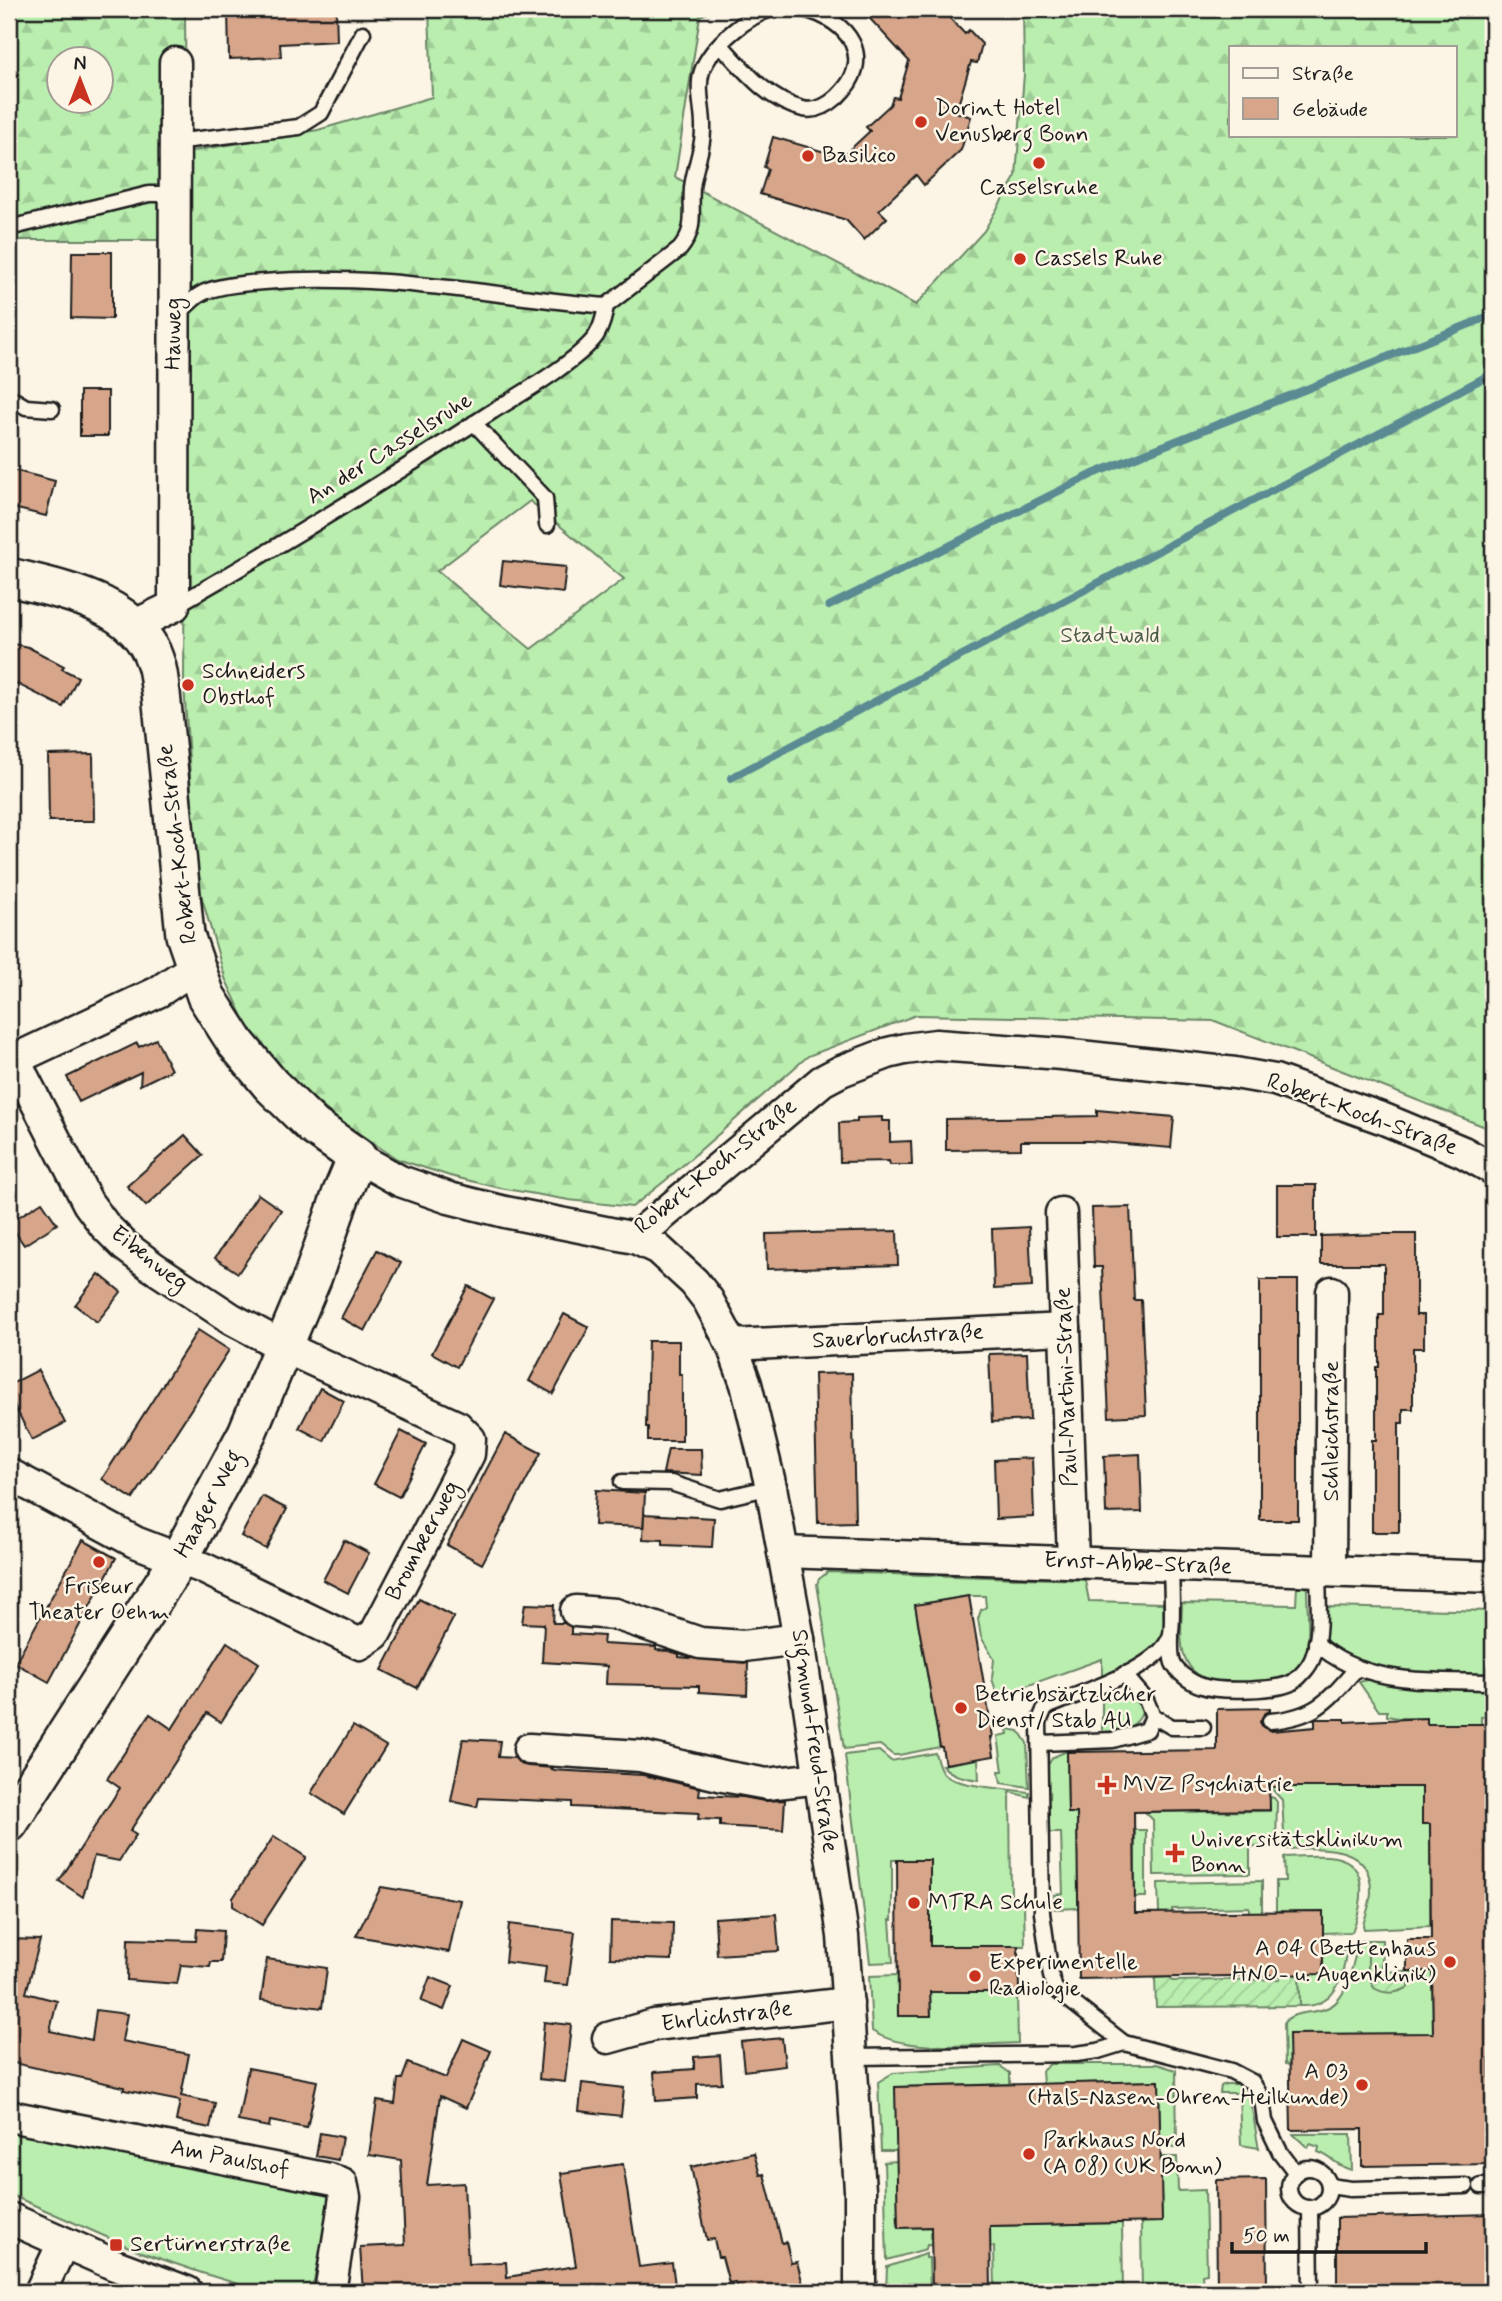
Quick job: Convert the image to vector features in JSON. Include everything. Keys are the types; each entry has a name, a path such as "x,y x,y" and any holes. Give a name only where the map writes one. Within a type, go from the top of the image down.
{"street":[{"name":"Hauweg","path":"174,606 176,62"},
{"name":"Robert-Koch-Straße","path":"9,577 68,591 93,602 133,626 146,642 156,661 185,935 206,996 236,1043 271,1085 313,1126 356,1157 400,1181 449,1198 505,1212 635,1238 822,1081 888,1053 936,1045 1062,1054 1236,1073 1275,1080 1384,1119 1463,1152 1493,1169"},
{"path":"133,626 174,606"},
{"path":"11,1061 158,992 195,967"},
{"name":"Eibenweg","path":"11,1061 77,1183 105,1226 125,1246 153,1267 232,1319 284,1347"},
{"name":"Haager Weg","path":"9,1823 179,1559 247,1433 284,1347 356,1157"},
{"name":"Paul-Martini-Straße","path":"1061,1213 1073,1561"},
{"name":"Sigmund-Freud-Straße","path":"635,1238 658,1249 694,1282 708,1300 732,1345 746,1384 771,1487 799,1639 843,1936 860,2189 860,2292"},
{"name":"Schleichstraße","path":"1324,1570 1332,1292"},
{"name":"Sauerbruchstraße","path":"732,1345 1065,1329"},
{"name":"Brombeerweg","path":"179,1559 360,1644 375,1634 469,1454 470,1439 458,1427 284,1347"},
{"path":"9,1474 135,1542 179,1559"},
{"name":"Ernst-Abbe-Straße","path":"783,1552 1493,1577"},
{"path":"576,1611 615,1614 700,1643 744,1646 799,1639"},
{"path":"529,1749 640,1756 767,1784 820,1778"},
{"name":"Ehrlichstraße","path":"608,2038 654,2025 848,2003"},
{"name":"Am Paulshof","path":"9,2116 342,2183 345,2197 330,2292"},
{"path":"9,2218 63,2243 187,2292"},
{"path":"40,2292 63,2243"}],"lane":[{"path":"174,318 202,294 243,284 296,279 371,280 606,306 680,249 689,237 692,186 703,129 700,87 702,71 720,44 745,22 763,11 773,9"},
{"path":"720,44 758,84 779,100 805,110 818,109 831,102 849,85 856,69 857,53 845,31 822,15 803,9"},
{"path":"174,142 299,127 321,113 363,33"},
{"path":"9,228 149,194 174,194"},
{"name":"An der Casselsruhe","path":"174,606 266,554 546,377 584,349 596,336 602,325 606,306"},
{"path":"9,397 26,407 52,409"},
{"path":"474,423 545,498 547,525"},
{"path":"622,1482 671,1483 720,1499 771,1487"},
{"path":"1171,1566 1171,1636 1174,1664 1200,1686 1212,1689 1279,1687 1292,1682 1303,1672 1313,1657 1316,1643 1324,1570"},
{"path":"1171,1636 1158,1653 1124,1674 1045,1708 1039,1722 1042,1913 1051,1976 1055,1989 1124,2043 1231,2071 1252,2082 1262,2098 1265,2121 1280,2152 1296,2173"},
{"path":"1316,1643 1337,1660 1356,1669 1394,1677 1493,1682"},
{"path":"1270,1721 1287,1720 1316,1708 1329,1700 1356,1669"},
{"path":"1124,1674 1146,1700 1153,1716 1172,1727 1203,1727"},
{"path":"1041,1743 1114,1740 1147,1730 1153,1716"},
{"path":"852,2057 1076,2054 1097,2052 1124,2043"},
{"path":"1308,2168 1325,2175 1329,2186 1327,2199 1317,2207 1298,2205 1291,2196 1290,2183 1296,2173 1308,2168"},
{"path":"1329,2186 1351,2189 1480,2186"},
{"path":"1310,2208 1311,2292"}],"green space":[{"name":"Stadtwald","path":"9,9 185,9 186,152 318,130 432,97 429,9 716,9 700,16 675,177 916,305 984,231 1016,176 1024,74 1023,9 1493,9 1493,1130 1215,1021 916,1015 808,1056 632,1207 500,1188 397,1159 337,1119 294,1082 253,1038 225,978 197,881 184,685 186,240 9,240","holes":["530,501 624,579 531,649 437,571"]},
{"path":"828,1572 1085,1580 1089,1601 1163,1603 1163,1633 1152,1650 1102,1680 1102,1659 998,1696 992,1679 994,1659 981,1637 978,1619 981,1610 986,1607 985,1596 915,1605 940,1747 899,1755 893,1755 880,1745 844,1749 817,1584"},
{"path":"1297,1586 1307,1589 1308,1640 1303,1658 1290,1674 1266,1682 1242,1683 1209,1680 1195,1673 1184,1655 1181,1641 1182,1603 1296,1605"},
{"path":"1326,1607 1493,1611 1493,1677 1400,1672 1364,1663 1339,1653 1332,1649 1326,1640"},
{"path":"1370,1679 1493,1687 1493,1716 1481,1717 1481,1724 1427,1724 1427,1718 1387,1716 1387,1711 1379,1711 1359,1682"},
{"path":"1114,1696 1137,1702 1142,1711 1141,1716 1128,1727 1102,1732 1102,1698"},
{"path":"1007,1729 1019,1731 1027,1743 1029,1787 1001,1783 999,1771 1003,1771 998,1736 1008,1734"},
{"path":"879,1751 891,1761 935,1753 944,1774 960,1782 1029,1792 1029,1797 1010,1792 1011,1901 1024,1905 1025,1946 930,1946 930,1860 892,1860 890,1920 893,1962 870,1963 845,1755"},
{"path":"1067,1751 1068,1813 1077,1813 1079,1908 1055,1909 1054,1895 1063,1894 1061,1833 1047,1833 1046,1768 1053,1757"},
{"path":"978,1759 979,1780 954,1774 942,1765"},
{"path":"1270,1787 1428,1787 1422,1824 1430,1824 1430,1926 1364,1929 1371,1892 1369,1876 1363,1864 1341,1851 1285,1849 1282,1800"},
{"path":"1270,1797 1277,1802 1276,1846 1250,1847 1250,1874 1154,1875 1153,1820 1145,1812 1270,1811"},
{"path":"1135,1830 1146,1830 1146,1897 1135,1897"},
{"path":"1284,1857 1335,1857 1347,1861 1355,1868 1359,1877 1361,1899 1352,1932 1323,1933 1322,1911 1276,1911 1276,1881 1285,1881"},
{"path":"1262,1881 1262,1912 1249,1912 1249,1907 1172,1909 1172,1913 1159,1913 1158,1883"},
{"path":"1368,1940 1382,1940 1382,1972 1408,1971 1409,1987 1391,1993 1374,1988 1368,1975"},
{"path":"1382,1940 1383,1972 1432,1971 1433,2033 1285,2064 1284,2023 1295,2015 1332,2006 1346,1987 1359,1943"},
{"path":"1323,1948 1346,1950 1340,1981 1329,1997 1321,2002 1300,2006 1299,1974 1323,1974"},
{"path":"1280,1974 1299,1974 1300,2006 1156,2007 1155,1978 1171,1977 1172,1981 1280,1979"},
{"path":"898,1975 899,2016 931,2016 930,1992 1017,1992 1018,2043 923,2045 904,2043 872,2031 869,1976"},
{"path":"1050,2064 1157,2064 1176,2070 1177,2147 1160,2146 1159,2081 1043,2084 1042,2071"},
{"path":"1000,2066 1010,2073 1010,2084 896,2087 897,2151 881,2151 878,2082 893,2073"},
{"path":"1237,2084 1248,2098 1259,2148 1241,2145 1239,2093 1220,2093 1221,2086"},
{"path":"9,2124 327,2191 331,2204 314,2281 305,2292 264,2292 138,2251 9,2194"},
{"path":"1293,2134 1351,2134 1352,2170 1318,2152 1319,2147 1310,2144 1308,2148"},
{"path":"1160,2157 1177,2157 1178,2191 1205,2190 1207,2273 1202,2274 1203,2292 1142,2292 1141,2222 1162,2222"},
{"path":"897,2161 899,2228 1122,2223 1123,2292 1001,2292 1001,2289 995,2289 994,2247 927,2245 926,2249 887,2260 884,2162"},
{"path":"926,2254 926,2258 929,2258 930,2292 886,2292 887,2267"}],"building":[{"path":"228,9 336,9 337,41 280,44 281,57 229,59"},
{"name":"Dorint Hotel Venusberg Bonn","path":"861,9 941,9 965,34 969,30 982,44 977,63 971,62 956,112 971,117 961,150 924,185 916,175 879,210 887,218 864,240 846,220 760,194 768,169 764,167 773,137 842,157 870,131 866,127 890,105 893,97 898,98 909,61"},
{"path":"72,252 112,252 112,319 71,318"},
{"path":"80,391 108,391 108,436 80,436"},
{"path":"9,469 55,481 46,516 9,507"},
{"path":"503,561 566,567 563,593 500,585"},
{"path":"9,643 28,647 64,666 62,669 78,677 63,707 9,680"},
{"path":"93,754 94,821 49,821 48,755"},
{"path":"156,1039 171,1070 140,1085 141,1072 79,1102 67,1077 137,1043 139,1047"},
{"path":"1097,1110 1174,1117 1171,1148 1090,1141 1021,1141 1021,1149 946,1150 946,1119 1097,1116"},
{"path":"882,1117 882,1121 890,1121 890,1142 911,1141 912,1165 890,1165 889,1161 840,1162 839,1123 857,1122 857,1118"},
{"path":"185,1135 203,1155 146,1206 127,1186"},
{"path":"1277,1185 1316,1185 1316,1237 1277,1237"},
{"path":"258,1194 281,1210 238,1273 215,1258"},
{"path":"42,1202 57,1224 24,1245 9,1223"},
{"path":"1130,1207 1134,1300 1141,1300 1146,1415 1109,1417 1102,1267 1094,1267 1092,1208"},
{"path":"1029,1227 1032,1287 994,1289 992,1229"},
{"path":"897,1231 898,1265 767,1269 766,1234"},
{"path":"1416,1234 1416,1315 1424,1315 1424,1348 1413,1348 1413,1409 1403,1409 1403,1423 1399,1423 1399,1532 1372,1532 1372,1440 1376,1440 1376,1367 1379,1367 1379,1315 1384,1315 1384,1264 1321,1264 1321,1236"},
{"path":"377,1250 401,1263 365,1331 341,1318"},
{"path":"99,1274 121,1292 97,1322 75,1305"},
{"path":"1260,1280 1298,1280 1298,1520 1260,1520"},
{"path":"468,1286 493,1299 457,1367 432,1353"},
{"path":"564,1314 589,1327 553,1394 529,1381"},
{"path":"198,1330 229,1350 133,1499 102,1479"},
{"path":"648,1341 679,1341 682,1441 648,1441"},
{"path":"1027,1353 1030,1420 992,1422 989,1354"},
{"path":"38,1370 65,1423 32,1440 9,1395 9,1385"},
{"path":"852,1373 855,1522 818,1523 814,1374"},
{"path":"320,1388 344,1401 324,1441 299,1428"},
{"path":"401,1431 426,1444 399,1497 374,1484"},
{"path":"505,1434 541,1453 482,1564 447,1545"},
{"path":"668,1449 701,1449 702,1475 663,1473"},
{"path":"1140,1454 1142,1512 1106,1513 1104,1456"},
{"path":"1032,1458 1034,1517 996,1519 994,1460"},
{"path":"596,1490 645,1493 644,1514 714,1518 712,1547 663,1545 663,1540 643,1539 644,1515 643,1527 594,1525"},
{"path":"262,1496 287,1509 266,1549 241,1536"},
{"path":"83,1540 116,1558 49,1682 15,1663"},
{"path":"344,1540 369,1553 348,1593 323,1580"},
{"name":"Betriebsärtzlicher Dienst/ Stab AU","path":"969,1596 994,1756 945,1764 915,1605"},
{"path":"419,1599 454,1617 417,1688 382,1670"},
{"path":"525,1604 554,1605 553,1623 564,1623 571,1627 571,1634 604,1636 603,1644 656,1647 656,1650 679,1654 679,1657 748,1663 747,1695 699,1692 699,1686 606,1684 607,1666 542,1662 544,1624 522,1623"},
{"path":"227,1642 259,1663 221,1722 207,1713 130,1831 136,1835 119,1861 94,1856 83,1897 59,1881 120,1788 107,1779 150,1714 172,1729"},
{"path":"1270,1708 1260,1722 1271,1731 1315,1727 1315,1719 1345,1719 1345,1722 1427,1718 1427,1724 1493,1724 1493,2044 1489,2044 1489,2105 1493,2105 1493,2164 1362,2166 1362,2129 1291,2130 1289,2034 1433,2033 1432,1971 1407,1971 1407,1939 1431,1939 1430,1824 1422,1824 1422,1787 1269,1787 1270,1810 1134,1812 1135,1913 1323,1911 1323,1974 1079,1979 1077,1813 1068,1813 1067,1752 1217,1750 1217,1709"},
{"path":"353,1726 386,1746 344,1814 311,1793"},
{"path":"463,1739 500,1741 498,1757 515,1758 520,1764 528,1766 553,1768 552,1770 643,1775 700,1788 699,1795 764,1801 785,1800 783,1830 720,1826 720,1820 698,1819 699,1813 572,1807 572,1802 479,1798 477,1807 451,1801"},
{"path":"274,1836 306,1857 262,1925 233,1906 233,1898"},
{"path":"897,1860 930,1860 930,1946 1018,1946 1019,1992 930,1992 931,2016 898,2016"},
{"path":"381,1887 460,1900 449,1952 356,1936"},
{"path":"776,1914 779,1951 717,1955 715,1918"},
{"path":"611,1921 673,1923 672,1960 610,1958"},
{"path":"509,1924 575,1932 568,1985 544,1983 546,1967 505,1962"},
{"path":"197,1929 223,1931 221,1962 211,1962 210,1967 181,1965 177,1984 127,1980 128,1939 196,1941"},
{"path":"9,1939 40,1940 26,1993 57,2001 50,2031 92,2040 96,2010 127,2014 122,2041 189,2054 181,2096 215,2103 210,2128 176,2121 180,2101 9,2062"},
{"path":"267,1959 327,1968 322,2008 261,2000"},
{"path":"430,1977 453,1986 444,2010 421,2001"},
{"path":"544,2022 571,2025 565,2082 539,2079"},
{"path":"782,2038 785,2066 744,2071 741,2042"},
{"path":"463,2039 491,2051 466,2108 440,2096 427,2185 464,2183 468,2264 506,2262 507,2277 576,2266 561,2173 623,2164 639,2267 672,2263 676,2292 363,2292 360,2247 405,2245 401,2160 369,2155 377,2101 395,2104 398,2079 402,2079 408,2063 446,2078"},
{"path":"720,2055 722,2083 697,2084 697,2098 656,2101 654,2072 694,2069 694,2057"},
{"path":"248,2068 317,2081 307,2128 270,2121 269,2127 238,2121"},
{"name":"Parkhaus Nord (A 08) (UK Bonn)","path":"1159,2081 1162,2222 990,2226 991,2292 932,2292 931,2227 898,2228 895,2087"},
{"path":"582,2083 624,2088 621,2116 579,2111"},
{"path":"320,2133 342,2137 338,2160 316,2156"},
{"path":"754,2153 760,2175 764,2174 782,2243 786,2242 791,2263 797,2262 805,2292 738,2292 735,2282 729,2283 714,2239 707,2240 691,2167"},
{"path":"1266,2179 1267,2292 1217,2292 1216,2180"},
{"path":"1493,2214 1493,2292 1337,2292 1337,2218"}],"waterway":[{"path":"829,606 1093,474 1485,318"},
{"path":"731,778 1493,373"}],"place":[{"name":"Dorint Hotel Venusberg Bonn","path":"921,122"},
{"name":"Basilico","path":"808,156"},
{"name":"Casselsruhe","path":"1039,163"},
{"name":"Cassels Ruhe","path":"1020,259"},
{"name":"Schneiders Obsthof","path":"188,685"},
{"name":"Friseur Theater Oehm","path":"99,1562"},
{"name":"Betriebsärtzlicher Dienst/ Stab AU","path":"961,1708"},
{"name":"MVZ Psychiatrie","path":"1107,1785"},
{"name":"Universitätsklinikum Bonn","path":"1175,1853"},
{"name":"MTRA Schule","path":"914,1903"},
{"name":"A 04 (Bettenhaus HNO- u. Augenklinik)","path":"1450,1962"},
{"name":"Experimentelle Radiologie","path":"975,1976"},
{"name":"A 03 (Hals-Nasen-Ohren-Heilkunde)","path":"1362,2085"},
{"name":"Parkhaus Nord (A 08) (UK Bonn)","path":"1029,2154"},
{"name":"Sertürnerstraße","path":"116,2245"}]}
